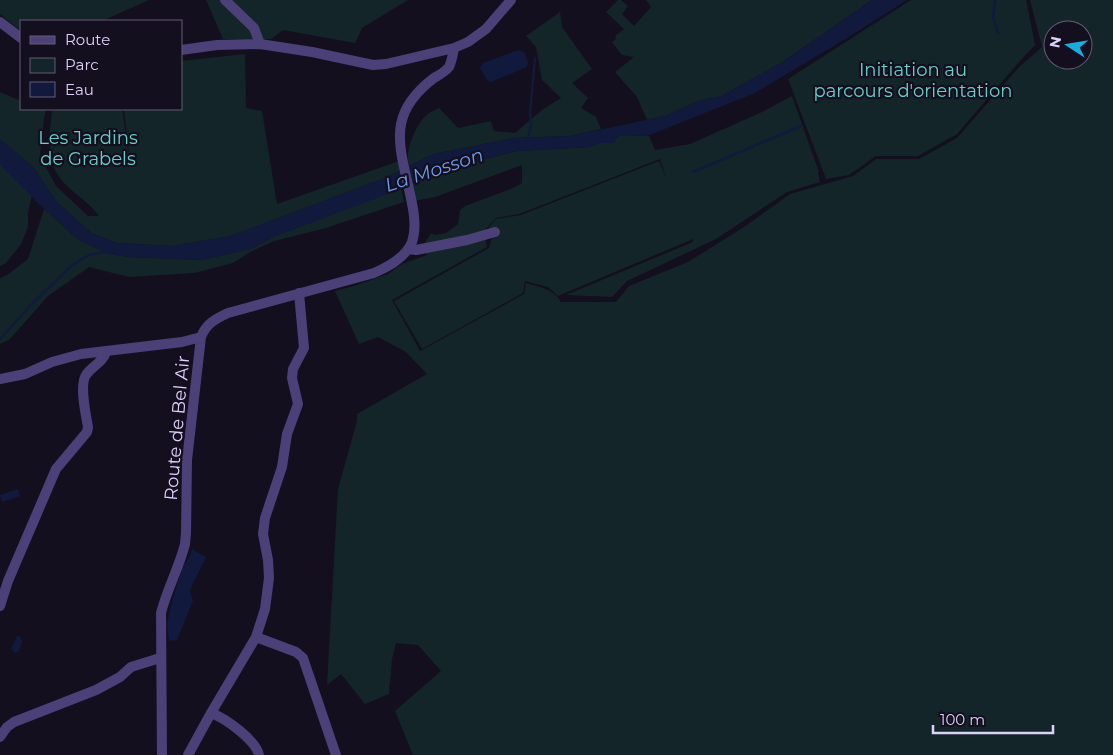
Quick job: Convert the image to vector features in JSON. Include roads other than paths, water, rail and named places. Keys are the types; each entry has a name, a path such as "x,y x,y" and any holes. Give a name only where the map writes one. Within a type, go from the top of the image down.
{"street":[{"path":"225,0 254,28 260,44"},
{"path":"182,50 217,45 260,44 312,52 373,65 386,64 454,48 468,42 486,29 512,0"},
{"path":"0,22 20,37"},
{"path":"454,48 449,66 419,90 408,104 401,124 401,152 413,215 414,230 410,246 416,250 467,240 495,232"},
{"name":"Route de Bel Air","path":"162,755 161,613 165,595 182,556 186,539 186,460 201,337 206,327 215,319 240,310 374,273 394,262 410,246"},
{"path":"188,755 256,637 265,609 269,578 268,560 262,534 264,518 282,467 288,434 298,404 292,378 293,369 304,348 299,293"},
{"path":"0,380 25,374 81,354 182,342 201,337"},
{"path":"0,606 8,580 56,469 87,432 83,391 84,377 105,356 106,351"},
{"path":"256,637 296,652 303,658 336,755"},
{"path":"0,737 7,727 14,722 96,690 120,677 131,667 160,658"},
{"path":"211,713 223,717 232,724 256,748 259,755"}],"water":[{"name":"La Mosson","path":"872,0 907,0 755,93 647,136 619,135 613,143 600,143 589,147 517,151 448,168 385,195 273,237 250,249 201,260 130,257 109,254 79,240 44,209 0,165 0,139 34,167 56,201 91,233 116,243 171,246 231,236 385,178 434,154 514,138 570,136 665,116 698,101 722,96 784,61"},
{"path":"518,50 524,52 528,62 527,67 491,82 487,80 480,68 483,63"},
{"path":"18,489 20,496 2,502 0,495"},
{"path":"192,549 206,557 190,590 193,601 177,640 169,641 167,624 172,601 183,566 190,556"},
{"path":"17,636 20,636 22,642 19,651 15,653 11,649"}],"waterway":[{"path":"995,0 993,17 998,33"},
{"path":"527,141 531,125 530,114 535,58"},
{"path":"693,172 801,126"},
{"path":"0,339 71,266 89,255 106,252"}],"park label":[{"name":"Initiation au parcours d'orientation","path":"913,80"},
{"name":"Les Jardins de Grabels","path":"88,148"}]}
